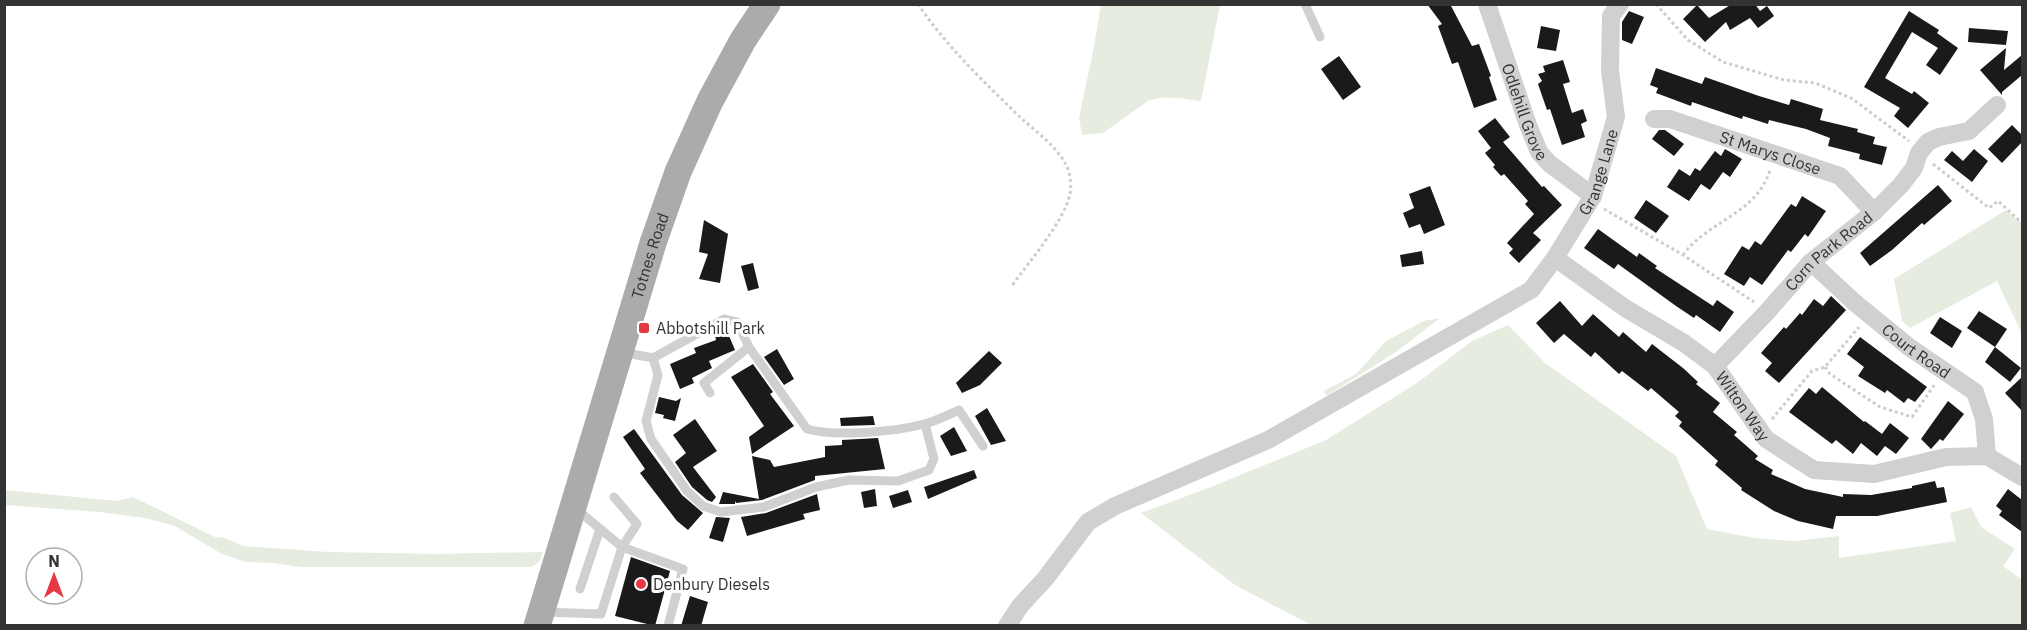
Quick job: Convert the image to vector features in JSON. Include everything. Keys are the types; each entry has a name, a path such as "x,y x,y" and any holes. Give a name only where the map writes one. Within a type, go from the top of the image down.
{"main road":[{"name":"Totnes Road","path":"539,619 653,243 678,172 710,101 743,40 767,4"}],"street":[{"name":"Odlehill Grove","path":"1487,4 1539,152 1591,199"},
{"name":"Grange Lane","path":"1007,626 1020,606 1088,522 1114,506 1268,440 1531,290 1555,258 1591,199 1616,117 1610,71 1611,16 1620,4"},
{"name":"Corn Park Road","path":"1714,366 1767,312 1811,262 1874,212 1901,185 1914,168 1919,153 1928,142 1969,131 1997,105"},
{"name":"St Marys Close","path":"1654,119 1670,119 1840,176 1874,212"},
{"name":"Wilton Way","path":"1555,258 1625,308 1684,343 1714,366 1766,439 1814,470 1874,474 1946,457 1987,456"},
{"name":"Court Road","path":"1811,262 1868,314 1909,347 1975,392 1984,419 1987,456"},
{"path":"1987,456 2022,477"}],"lane":[{"path":"1305,4 1320,37"},
{"path":"620,351 652,358 724,320 737,322 749,347 807,429 823,433 888,430 925,424 959,410 983,446"},
{"path":"710,393 704,383 749,347"},
{"path":"652,358 658,375 646,421 651,439 687,491 703,506 721,512 764,507 816,487 849,480 897,481 929,470 934,459 925,424"},
{"path":"539,619 601,614 622,547 637,524 614,497"},
{"path":"573,506 622,547 683,568 668,626"},
{"path":"580,589 600,529"}],"path":[{"path":"918,4 949,44 1066,164 1071,191 1067,204 1011,287"},
{"path":"1656,4 1688,40 1723,62 1784,80 1815,83 1868,109 1989,208 1998,201 2022,223"},
{"path":"1683,255 1702,235 1737,213 1758,194 1768,178 1775,155"},
{"path":"1591,199 1683,255 1767,312"},
{"path":"1761,432 1812,371 1825,367 1868,314"},
{"path":"1825,367 1830,374 1880,407 1912,417 1944,371"}],"shaded area":[{"path":"1101,5 1220,5 1201,101 1174,98 1154,99 1103,133 1082,135 1079,118"},
{"path":"2006,210 2022,224 2022,334 1997,281 1910,328 1902,321 1894,279"},
{"path":"1440,318 1396,352 1326,396 1324,391 1356,374 1386,341 1424,321"},
{"path":"1508,325 1545,363 1676,456 1707,529 1755,538 1795,541 1839,536 1839,558 1956,541 1950,513 1971,507 1981,527 2015,549 2003,566 2022,580 2022,625 1311,625 1235,585 1141,513 1326,440 1417,383 1472,341"},
{"path":"5,490 116,501 133,497 217,538 222,537 243,546 328,552 435,554 543,552 540,561 532,567 301,567 246,562 222,554 175,526 145,518 100,512 5,505"}],"building":[{"path":"1427,4 1450,4 1472,46 1479,44 1497,100 1474,108 1458,62 1452,64 1438,26 1442,24"},
{"path":"1732,4 1755,4 1760,11 1767,6 1774,16 1758,28 1750,18 1730,30 1726,22 1705,42 1683,19 1697,5 1709,18"},
{"path":"1629,11 1644,17 1632,44 1622,40 1622,22"},
{"path":"1909,11 1939,30 1937,33 1958,48 1940,75 1926,65 1938,48 1912,32 1885,78 1912,94 1914,91 1929,103 1908,128 1894,116 1900,108 1864,87"},
{"path":"1541,26 1560,30 1556,51 1537,48"},
{"path":"1969,28 2008,31 2006,45 1968,42"},
{"path":"2006,48 2004,70 2022,55 2022,75 2002,92 2002,95 1980,70"},
{"path":"1339,56 1361,87 1343,100 1321,69"},
{"path":"1563,60 1570,82 1563,84 1572,113 1583,109 1587,121 1581,124 1585,137 1562,145 1550,109 1547,110 1538,84 1542,81 1538,74 1545,72 1543,66"},
{"path":"1656,68 1702,84 1705,77 1789,105 1791,99 1823,109 1820,120 1858,129 1857,132 1875,137 1873,144 1887,147 1882,165 1859,159 1860,154 1828,146 1830,138 1806,129 1769,120 1768,124 1743,116 1742,119 1692,102 1691,106 1656,93 1658,88 1650,85"},
{"path":"1495,118 1510,137 1503,142 1542,187 1544,186 1562,205 1533,233 1541,240 1519,263 1509,253 1513,249 1507,243 1534,214 1525,204 1528,201 1504,174 1501,176 1485,153 1491,148 1478,131"},
{"path":"2012,125 2022,135 2022,142 2002,163 1988,149"},
{"path":"1659,130 1665,130 1684,144 1674,156 1652,139"},
{"path":"1725,149 1742,159 1730,177 1723,172 1710,190 1701,184 1689,201 1667,187 1679,169 1690,176 1695,168 1700,171 1715,151 1721,156"},
{"path":"1974,149 1988,161 1972,182 1944,160 1952,151 1963,161"},
{"path":"1938,185 1952,201 1870,266 1860,253"},
{"path":"1430,186 1445,225 1424,234 1420,224 1409,228 1403,213 1414,208 1409,194"},
{"path":"1802,196 1826,211 1808,237 1805,234 1791,252 1788,250 1762,285 1750,277 1744,286 1724,274 1742,246 1749,250 1755,241 1761,245 1791,204 1796,207"},
{"path":"1646,200 1669,216 1656,233 1634,218"},
{"path":"704,220 728,234 720,283 699,279 708,254 699,252"},
{"path":"1598,229 1637,257 1639,253 1657,266 1655,268 1713,306 1717,300 1734,312 1720,332 1696,315 1694,318 1676,306 1618,264 1614,269 1584,248"},
{"path":"1422,251 1424,264 1402,267 1400,255"},
{"path":"753,263 759,288 748,291 741,266"},
{"path":"1831,296 1846,310 1779,383 1765,371 1772,363 1761,353 1784,327 1786,329 1800,313 1802,315 1814,299 1823,306"},
{"path":"1560,301 1582,326 1593,314 1619,337 1623,332 1646,352 1652,344 1683,368 1698,382 1696,384 1720,403 1713,412 1737,432 1734,435 1758,456 1755,459 1773,470 1771,474 1805,489 1843,497 1843,494 1871,495 1912,488 1912,486 1935,481 1937,488 1944,487 1947,502 1877,516 1836,516 1833,529 1798,521 1774,511 1741,490 1742,488 1715,465 1718,461 1679,426 1682,422 1675,416 1679,412 1651,388 1648,391 1622,371 1619,374 1595,352 1591,357 1564,334 1554,343 1536,323"},
{"path":"1979,311 2007,329 1995,347 1967,328"},
{"path":"1940,317 1962,331 1952,348 1930,333"},
{"path":"727,331 735,350 709,361 712,368 692,378 694,383 680,389 670,364 696,353 694,348 716,340 715,335"},
{"path":"1860,337 1927,387 1915,402 1908,398 1904,403 1887,390 1885,393 1858,376 1864,367 1847,354"},
{"path":"1995,347 2021,368 2010,382 1985,362"},
{"path":"777,349 794,379 784,385 764,357"},
{"path":"989,351 1002,363 980,385 962,393 956,383"},
{"path":"753,364 773,392 770,394 794,426 752,454 749,437 764,426 731,377"},
{"path":"2022,377 2022,411 2005,393"},
{"path":"1822,387 1882,434 1890,423 1909,438 1896,454 1885,446 1877,456 1861,443 1853,454 1836,440 1832,444 1789,412 1809,388 1816,394"},
{"path":"659,397 676,401 681,398 675,421 655,413"},
{"path":"1948,401 1964,414 1943,441 1940,439 1931,449 1921,439"},
{"path":"987,408 1006,441 991,445 975,416"},
{"path":"873,416 875,425 841,426 840,418"},
{"path":"695,419 717,451 693,467 716,497 712,502 692,487 675,462 686,453 673,435"},
{"path":"954,427 967,451 951,456 940,436"},
{"path":"634,429 682,495 703,513 688,530 677,521 640,473 645,469 623,437"},
{"path":"878,438 885,469 815,476 815,480 762,500 719,504 723,492 759,499 752,456 770,460 774,467 825,457 825,446 842,445 842,440"},
{"path":"974,470 977,478 928,499 924,487"},
{"path":"875,489 877,506 864,508 861,492"},
{"path":"2008,489 2022,500 2022,532 1999,515 2002,511 1996,506"},
{"path":"908,490 912,502 893,508 889,496"},
{"path":"817,494 820,510 803,514 805,519 747,536 741,517 766,513"},
{"path":"716,517 730,518 723,542 709,538"},
{"path":"631,557 670,571 655,626 615,616"},
{"path":"690,596 708,602 701,626 681,626"}],"place":[{"name":"Abbotshill Park","path":"644,328"},
{"name":"Denbury Diesels","path":"641,584"}]}
